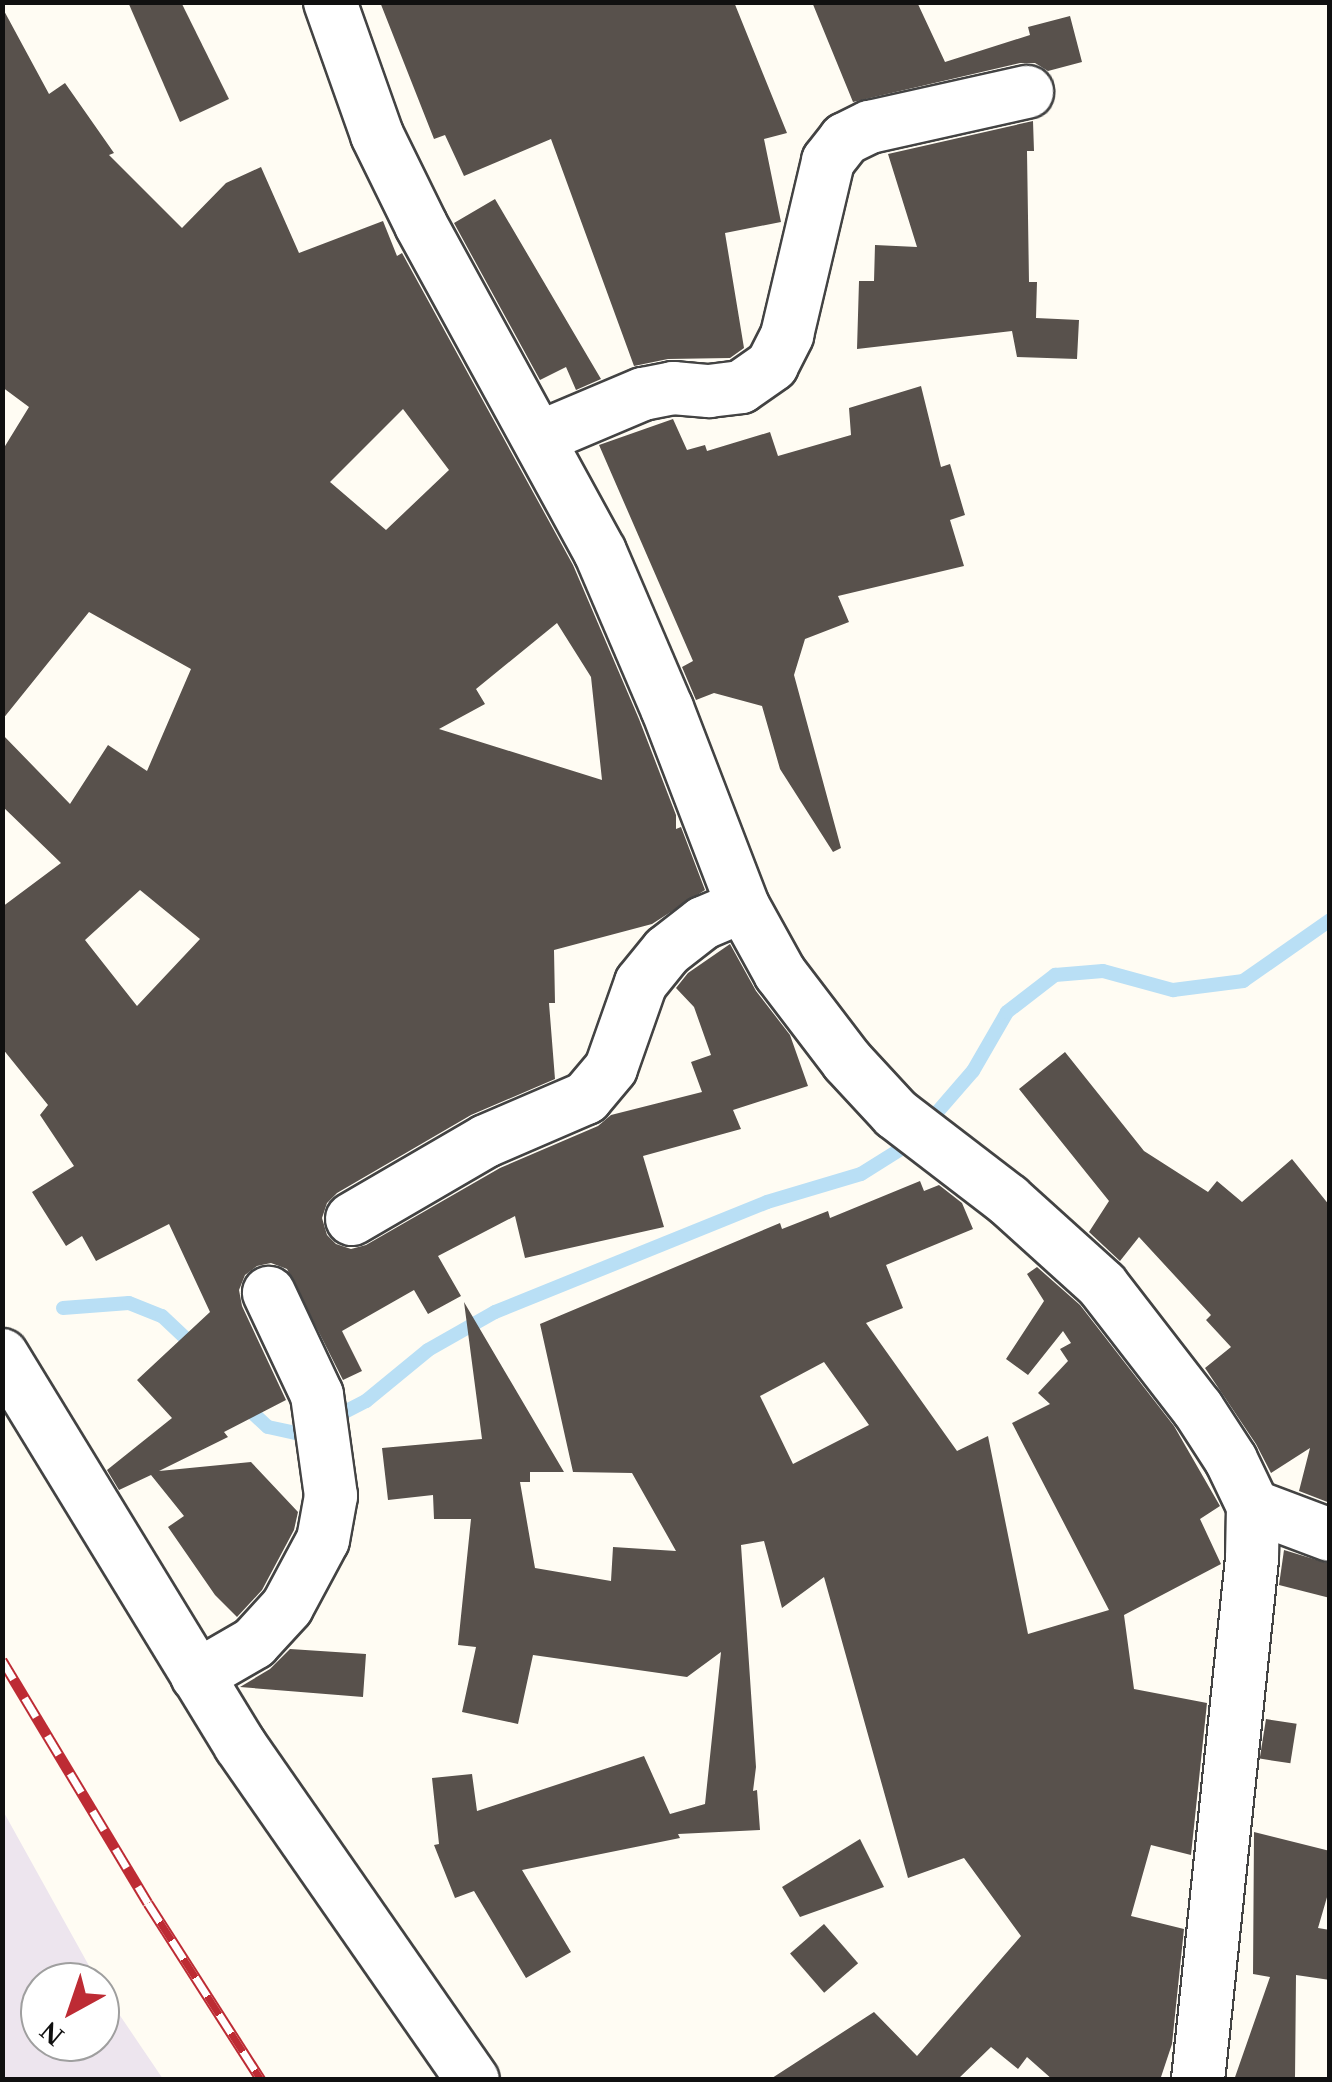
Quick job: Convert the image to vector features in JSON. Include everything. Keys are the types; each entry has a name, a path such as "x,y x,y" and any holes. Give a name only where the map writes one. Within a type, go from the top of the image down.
{"street":[{"path":"330,2 384,150 600,552 667,708 742,906 780,973 847,1061 896,1114 1008,1200 1102,1285 1198,1409 1231,1460 1252,1506 1252,1559 1198,2080"},
{"path":"540,437 642,394 673,388 708,391 740,387 772,366 787,335 828,160 846,139 870,127 1028,92"},
{"path":"352,1219 486,1141 586,1098 611,1068 641,983 667,951 703,923 742,906"},
{"path":"197,1676 254,1643 286,1607 323,1540 326,1525 331,1496 317,1395 269,1294"},
{"path":"2,1355 240,1745 472,2080"},
{"path":"1252,1506 1330,1535"}],"shaded area":[{"path":"2,1809 87,1962 20,1962 20,2062 120,2062 120,2016 163,2079 3,2079"}],"building":[{"path":"128,2 181,2 229,99 180,122"},
{"path":"380,2 734,2 787,133 764,139 781,222 725,233 744,348 730,358 668,359 634,366 551,139 464,176 445,135 434,139"},
{"path":"812,2 917,2 945,62 1030,35 1028,27 1070,16 1082,62 1048,71 1035,63 1020,63 853,102"},
{"path":"2,7 49,94 65,83 114,153 109,155 182,228 226,183 261,167 299,253 383,221 397,256 402,253 573,565 639,719 676,815 676,829 681,827 705,890 652,924 554,950 555,1003 549,1003 555,1079 471,1115 337,1193 327,1203 322,1218 327,1235 336,1244 351,1249 366,1245 500,1168 598,1126 611,1115 702,1092 691,1062 711,1055 694,1007 676,988 688,973 730,944 756,991 790,1035 808,1086 733,1110 741,1129 643,1156 664,1227 525,1258 515,1216 438,1256 461,1296 428,1314 414,1290 342,1331 362,1371 343,1380 287,1269 271,1263 257,1266 245,1275 239,1290 242,1306 286,1400 224,1432 228,1437 159,1471 251,1462 298,1512 294,1530 262,1590 237,1617 215,1595 168,1527 184,1516 151,1475 119,1490 107,1470 172,1418 137,1380 210,1312 169,1224 96,1261 82,1236 66,1246 32,1192 74,1166 40,1115 48,1105 2,1048 2,907 61,863 2,806 2,734 70,804 108,745 147,771 191,669 89,612 2,720 2,451 29,407 2,387","holes":["403,409 449,470 386,530 330,482","557,623 591,677 602,780 439,729 485,704 476,689","140,890 200,939 137,1006 85,940"]},
{"path":"1033,121 1034,151 1027,151 1029,282 1037,282 1036,318 1079,320 1077,359 1017,357 1012,331 857,349 859,281 874,281 875,245 917,247 888,154"},
{"path":"495,199 601,379 576,390 566,367 540,380 454,223"},
{"path":"921,386 941,467 950,464 965,515 950,520 964,566 838,596 849,622 805,639 794,675 841,848 833,852 780,769 762,706 714,693 696,700 682,667 693,661 599,445 673,419 687,450 705,445 707,451 770,432 778,456 851,435 849,408"},
{"path":"1065,1052 1144,1151 1208,1192 1217,1181 1242,1202 1292,1159 1330,1206 1330,1503 1299,1491 1310,1448 1271,1473 1205,1368 1231,1347 1206,1320 1211,1315 1139,1237 1120,1261 1089,1232 1109,1201 1019,1089"},
{"path":"920,1181 924,1191 939,1185 962,1203 973,1229 886,1265 903,1308 866,1323 957,1451 988,1436 1028,1634 1109,1610 1012,1423 1050,1404 1038,1393 1068,1361 1060,1349 1071,1343 1063,1331 1028,1375 1006,1359 1044,1301 1027,1274 1037,1267 1080,1305 1174,1426 1220,1506 1200,1519 1221,1564 1124,1615 1134,1689 1207,1703 1191,1855 1151,1845 1131,1916 1184,1929 1172,2044 1160,2080 1053,2080 1027,2057 1018,2069 991,2047 957,2080 769,2080 874,2012 917,2056 1021,1936 964,1858 908,1878 824,1577 782,1608 764,1541 741,1545 756,1767 753,1791 757,1790 760,1830 678,1834 680,1838 522,1870 571,1952 526,1978 474,1891 455,1898 434,1845 439,1844 432,1778 472,1774 477,1811 644,1756 670,1814 705,1804 721,1652 687,1677 533,1655 518,1724 462,1712 476,1647 458,1645 471,1519 434,1519 433,1495 388,1500 382,1448 482,1439 464,1302 564,1472 530,1472 530,1482 520,1482 535,1568 611,1581 613,1547 676,1551 632,1473 573,1472 540,1324 780,1223 782,1229 828,1211 830,1218","holes":["824,1362 869,1425 793,1464 760,1396"]},
{"path":"1284,1550 1330,1564 1330,1598 1279,1585"},
{"path":"290,1649 366,1654 363,1697 240,1687 270,1669"},
{"path":"1266,1719 1297,1724 1290,1763 1260,1759"},
{"path":"1254,1832 1330,1851 1330,1887 1318,1928 1330,1930 1330,1980 1296,1975 1295,2080 1234,2080 1270,1977 1253,1974"},
{"path":"860,1839 884,1887 800,1917 782,1887"},
{"path":"824,1924 858,1963 824,1993 790,1954"}],"waterway":[{"path":"933,1117 973,1071 1007,1012 1055,975 1103,971 1173,990 1243,981 1330,920"},
{"path":"329,1420 366,1401 428,1350 495,1312 767,1202 861,1174 912,1142"},
{"path":"63,1308 129,1303 162,1316 196,1348"},
{"path":"242,1403 268,1427 296,1433 310,1428"}],"railway":[{"path":"2,1660 148,1903 261,2080"}]}
